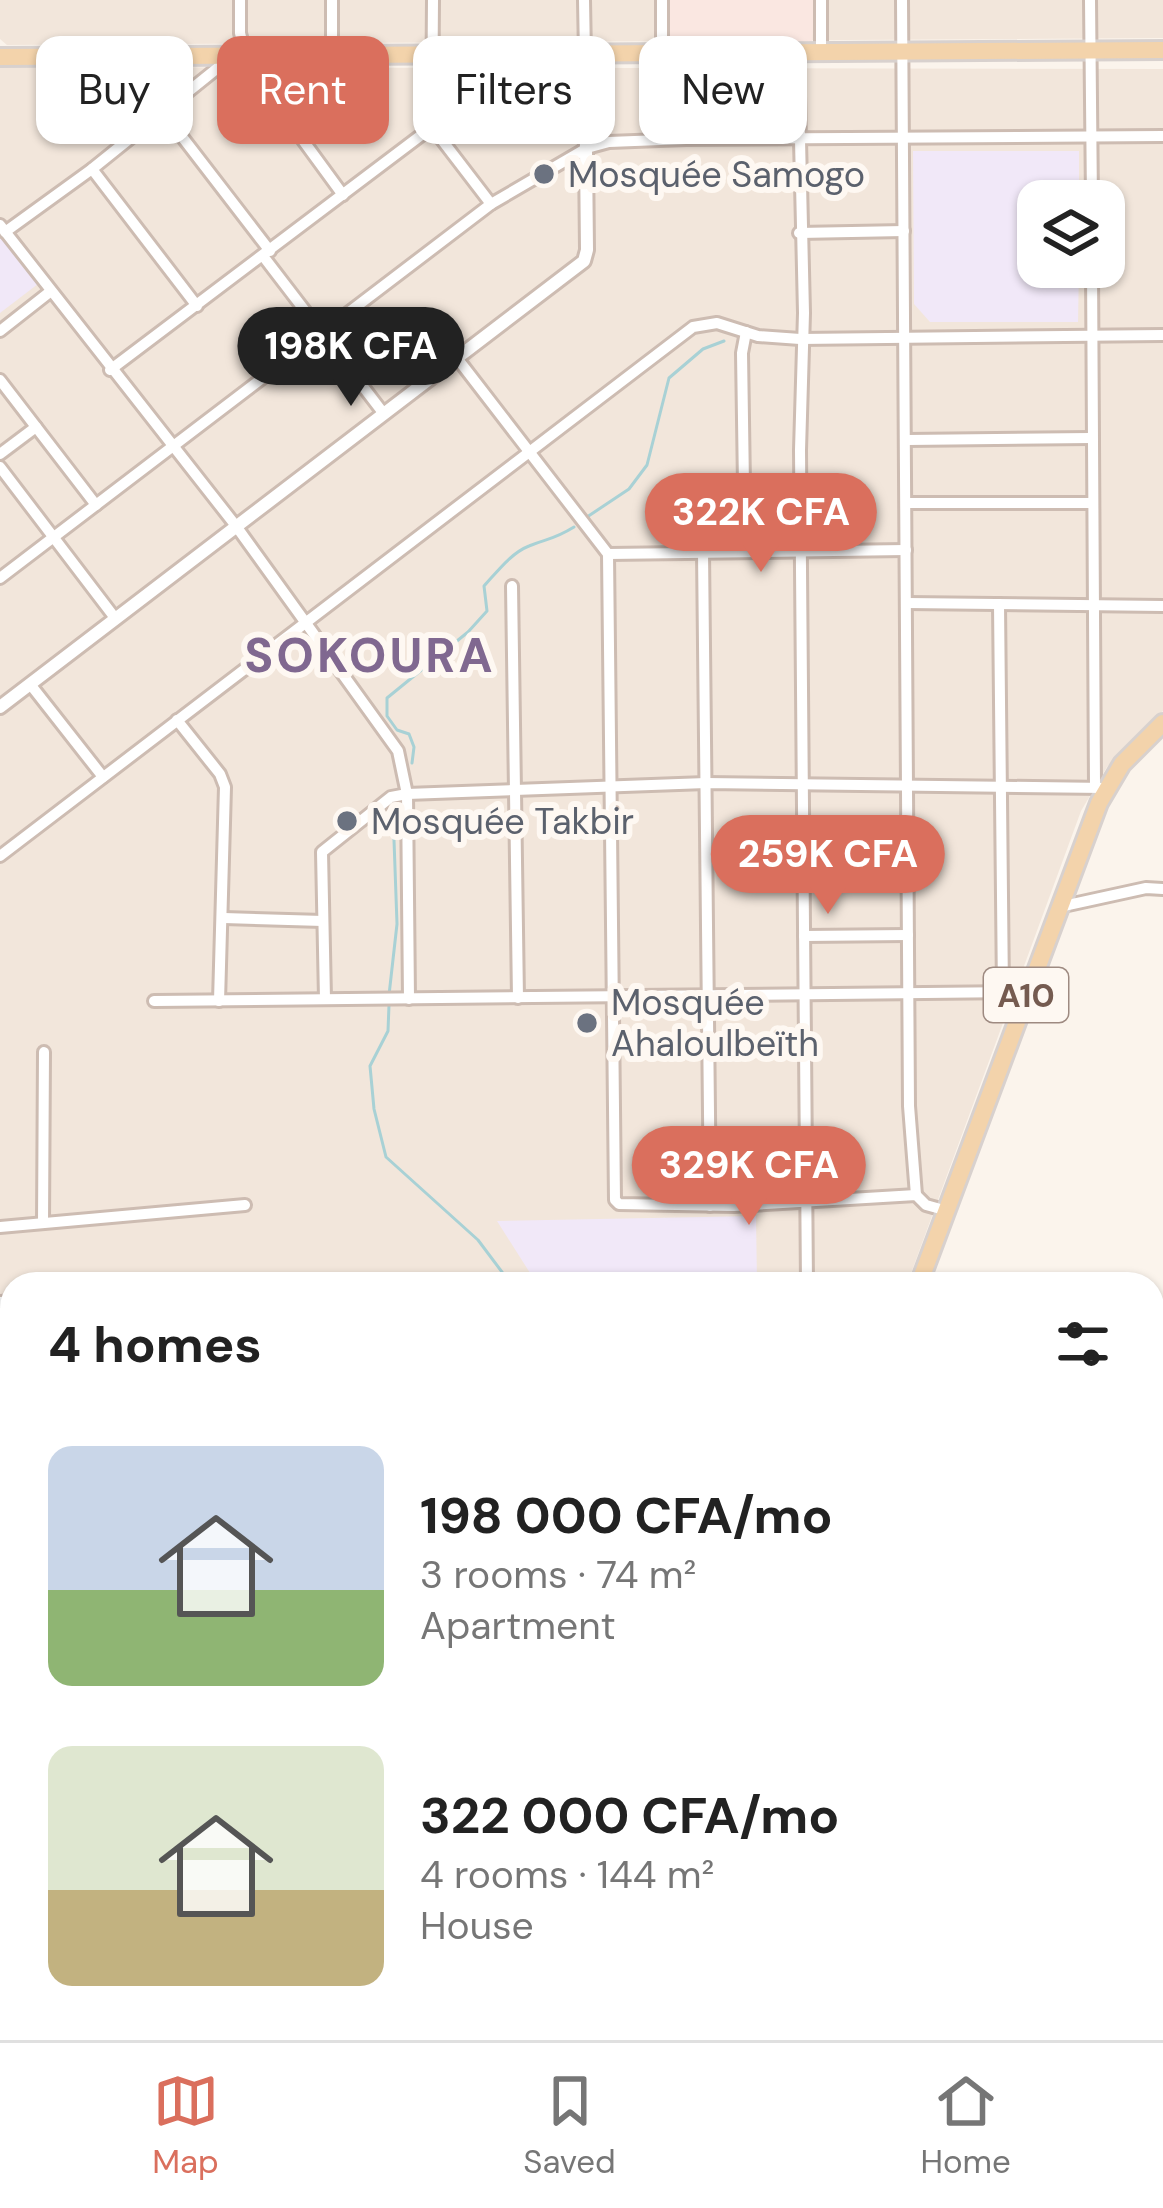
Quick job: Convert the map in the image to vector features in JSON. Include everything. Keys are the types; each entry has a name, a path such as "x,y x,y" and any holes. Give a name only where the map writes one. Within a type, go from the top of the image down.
{"main road":[{"path":"807,53 1163,50"},
{"path":"0,57 217,57"},
{"name":"A10","path":"924,1272 1101,788 1163,723"}],"street":[{"path":"239,36 240,0"},
{"path":"332,0 332,36"},
{"path":"433,0 433,36"},
{"path":"584,0 585,36"},
{"path":"662,0 662,36"},
{"path":"821,0 821,53"},
{"path":"902,0 909,1106 916,1195 926,1205 944,1210"},
{"path":"1090,0 1092,180"},
{"path":"807,140 1163,136"},
{"path":"0,578 491,204 587,148 639,140"},
{"path":"110,370 413,142"},
{"path":"124,144 3,228 236,526 398,751 407,794 409,999"},
{"path":"186,144 384,414"},
{"path":"305,144 344,195"},
{"path":"445,144 491,204"},
{"path":"0,707 584,261 587,144"},
{"path":"799,144 804,313 800,339 807,1272"},
{"path":"92,170 197,306"},
{"path":"800,232 904,231"},
{"path":"325,999 322,852 392,797 610,784 1101,788 1092,503 1092,288"},
{"path":"0,331 51,291"},
{"path":"0,856 693,326 717,323 800,339 1163,335"},
{"path":"745,552 742,353 746,332"},
{"path":"458,358 608,554 615,1200 619,1204 710,1206 916,1195"},
{"path":"0,380 96,505"},
{"path":"0,454 36,427"},
{"path":"907,440 1091,438"},
{"path":"0,467 115,618"},
{"path":"906,503 1092,503"},
{"path":"608,554 906,550"},
{"path":"703,552 710,1206"},
{"path":"512,586 518,998"},
{"path":"907,603 1163,606"},
{"path":"999,604 1004,993"},
{"path":"30,684 103,777"},
{"path":"177,720 225,787 219,1001"},
{"path":"1059,907 1146,888 1163,890"},
{"path":"224,918 323,921"},
{"path":"804,936 908,935"},
{"path":"154,1001 1027,992"},
{"path":"43,1223 44,1052"},
{"path":"0,1227 245,1204"}],"shaded area":[{"path":"0,0 1163,0 1163,38 639,36 639,41 615,41 615,36 413,36 413,43 389,43 389,36 217,36 217,44 193,44 193,36 36,36 36,45 7,45 0,39"},
{"path":"663,0 815,0 812,43 807,43 807,36 663,36"},
{"name":"SOKOURA","path":"0,67 36,67 36,144 193,144 193,67 217,67 217,144 389,144 389,68 413,68 413,144 615,144 615,68 639,68 639,144 807,144 807,68 1163,69 1163,711 1107,767 1081,811 911,1272 0,1272"},
{"path":"913,151 1079,151 1079,180 1017,180 1017,288 1079,288 1078,322 930,322 914,304"},
{"path":"0,236 38,284 0,313"},
{"path":"756,1216 757,1272 529,1272 497,1221"}],"waterway":[{"path":"587,517 629,489 647,465 669,378 703,349 724,341"},
{"path":"412,763 414,747 409,734 397,730 387,716 387,698 487,611 484,586 510,558 574,527"},
{"path":"389,995 397,924 393,812"},
{"path":"389,1005 388,1031 370,1066 386,1157 478,1240 502,1272"}],"place":[{"name":"Mosquée Samogo","path":"544,174"},
{"name":"Mosquée Takbir","path":"347,821"},
{"name":"Mosquée Ahaloulbeïth","path":"587,1023"}],"district":[{"name":"SOKOURA","path":"370,655"}]}
